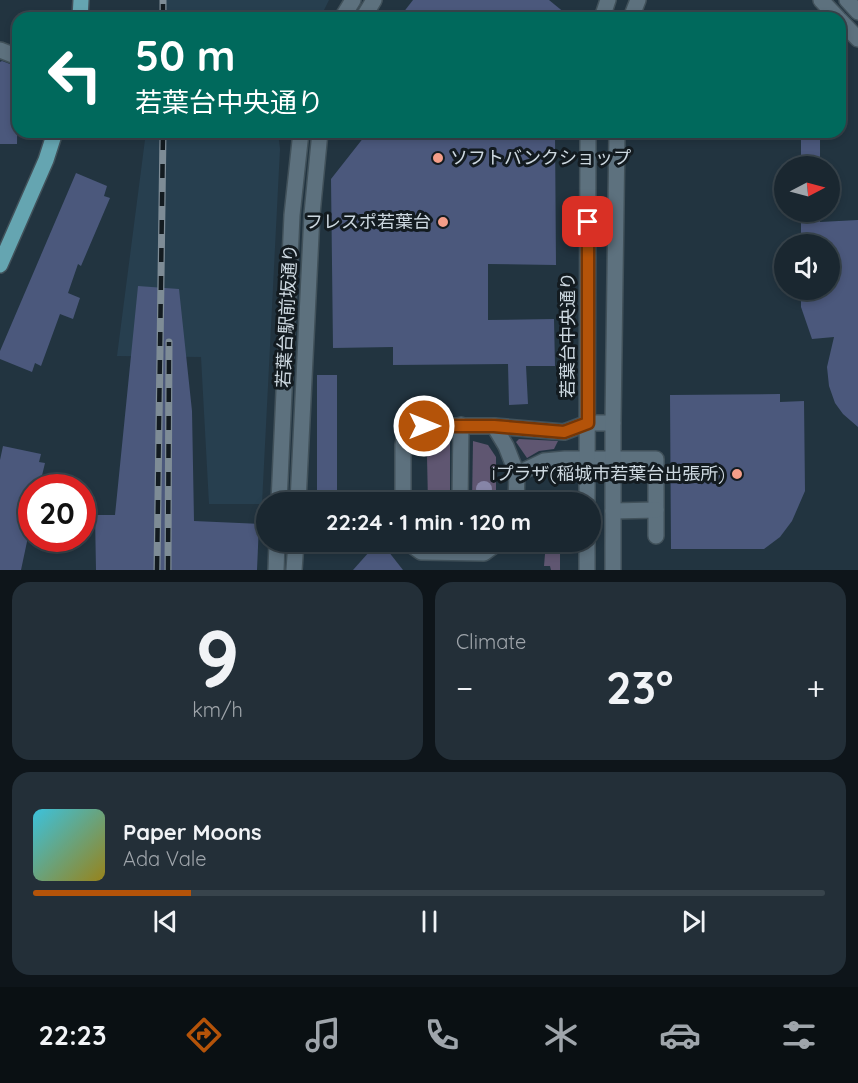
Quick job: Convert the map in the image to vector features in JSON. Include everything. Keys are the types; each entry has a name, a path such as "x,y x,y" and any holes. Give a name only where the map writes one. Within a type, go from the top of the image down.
{"main road":[{"path":"0,265 46,160 53,138"}],"street":[{"path":"821,0 832,12"},
{"path":"847,0 858,12"},
{"path":"846,26 858,39"},
{"name":"若葉台駅前坂通り","path":"279,492 292,215 300,138"},
{"name":"若葉台駅前坂通り","path":"298,492 312,214 319,138"},
{"name":"若葉台中央通り","path":"587,492 588,138"},
{"path":"613,570 617,138"},
{"path":"403,492 403,445 405,435 413,429 424,426 494,426 564,432 588,423 613,423"},
{"path":"460,492 461,426"},
{"path":"494,426 506,446 517,474 516,492"},
{"path":"517,474 544,461 656,459 656,536"},
{"path":"613,511 656,510"},
{"path":"276,570 277,552"},
{"path":"294,570 295,552"},
{"path":"587,552 587,570"}],"shaded area":[{"path":"162,0 329,0 323,12 161,12"},
{"path":"145,138 279,138 263,492 256,492 256,504 209,504 201,357 117,356"},
{"path":"519,439 558,441 554,449 539,451 527,458 516,442"},
{"path":"450,441 450,492 428,492 427,457 436,445"},
{"path":"473,441 488,445 496,457 496,492 472,492"},
{"path":"545,552 560,552 560,570 551,570 550,566 544,566"}],"building":[{"path":"413,0 549,0 564,12 404,12"},
{"path":"0,62 12,65 12,138 17,138 17,144 0,144"},
{"name":"フレスポ若葉台","path":"363,138 555,138 556,265 488,264 488,320 554,319 555,366 526,366 528,404 509,405 508,364 393,365 393,347 333,348 331,179"},
{"path":"801,138 820,138 820,156 801,156"},
{"path":"76,173 107,186 104,196 110,198 81,266 78,264 68,293 80,298 73,319 60,314 41,366 35,363 32,372 0,359 0,351"},
{"path":"858,220 858,427 843,414 835,403 829,386 827,367 834,337 812,339 801,307 801,300 840,300 840,234 801,234 801,222"},
{"path":"138,286 179,289 192,411 194,521 256,524 257,570 96,570 96,515 115,515"},
{"path":"317,375 337,375 337,492 317,492"},
{"name":"iプラザ(稲城市若葉台出張所)","path":"780,394 780,402 804,401 805,491 792,521 780,537 764,549 671,549 670,395"},
{"path":"3,446 41,454 39,462 45,463 42,474 18,474 18,552 25,552 21,570 0,570 0,460"},
{"path":"369,552 389,552 403,570 353,570"}],"railway":[{"path":"163,0 163,12"},
{"path":"157,570 163,138"},
{"path":"168,570 169,342"}],"place":[{"name":"ソフトバンクショップ","path":"438,158"},
{"name":"フレスポ若葉台","path":"443,222"},
{"name":"iプラザ(稲城市若葉台出張所)","path":"737,474"}],"route":[{"path":"424,426 518,427 564,432 588,423 588,222"}]}
